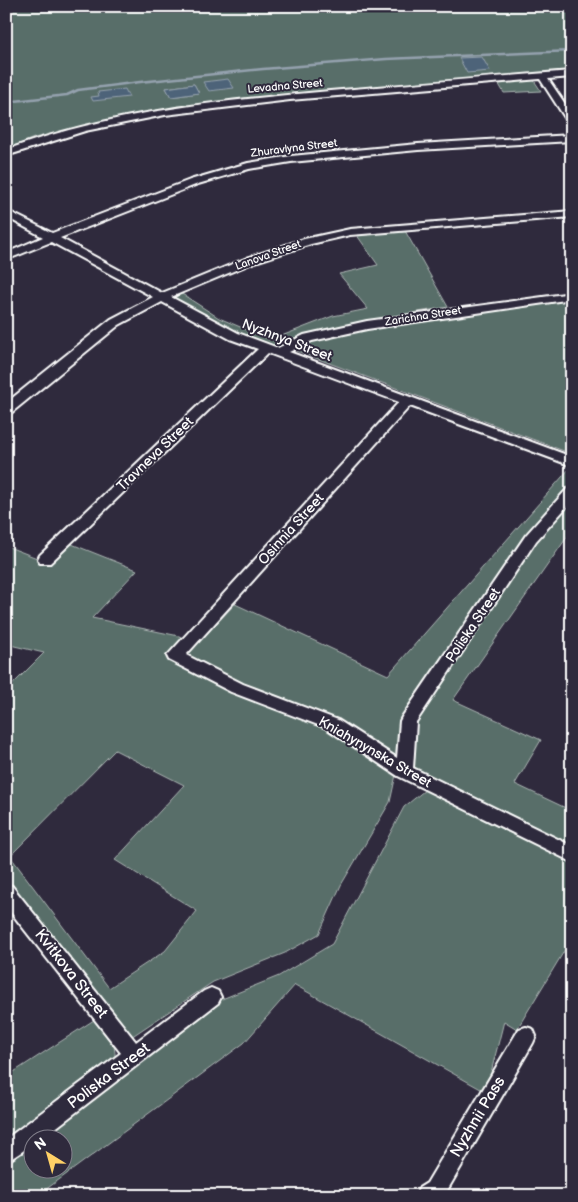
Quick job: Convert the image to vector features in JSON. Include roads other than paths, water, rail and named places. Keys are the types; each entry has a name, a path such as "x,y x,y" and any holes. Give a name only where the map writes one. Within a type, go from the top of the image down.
{"street":[{"name":"Levadna Street","path":"6,153 36,140 137,117 194,108 249,101 572,74"},
{"path":"542,76 572,122"},
{"name":"Zhuravlyna Street","path":"6,257 52,237 194,182 248,166 291,159 418,147 572,138"},
{"name":"Nyzhnya Street","path":"6,214 234,336 572,462"},
{"name":"Lanova Street","path":"6,410 115,322 162,297 308,241 350,232 402,226 572,214"},
{"name":"Zarichna Street","path":"272,351 308,338 367,324 546,298 572,296"},
{"name":"Travneva Street","path":"45,559 272,351"},
{"name":"Osinnia Street","path":"176,656 407,401"},
{"name":"Poliska Street","path":"404,770 408,721 531,538 572,492"},
{"name":"Kniahynynska Street","path":"176,656 237,688 332,724 404,770 572,855"},
{"name":"Kvitkova Street","path":"6,892 135,1056"},
{"name":"Poliska Street","path":"6,1152 211,997"},
{"name":"Nyzhnii Pass","path":"427,1196 435,1190 526,1036"}],"water":[{"path":"482,57 490,71 467,73 459,58"},
{"path":"228,79 234,88 209,91 203,82"},
{"path":"194,84 199,93 171,97 166,88"},
{"path":"125,89 129,97 93,101 91,97 99,96 98,92"}],"waterway":[{"path":"6,102 67,95 78,90 140,82 263,69 386,59 572,51"}]}
